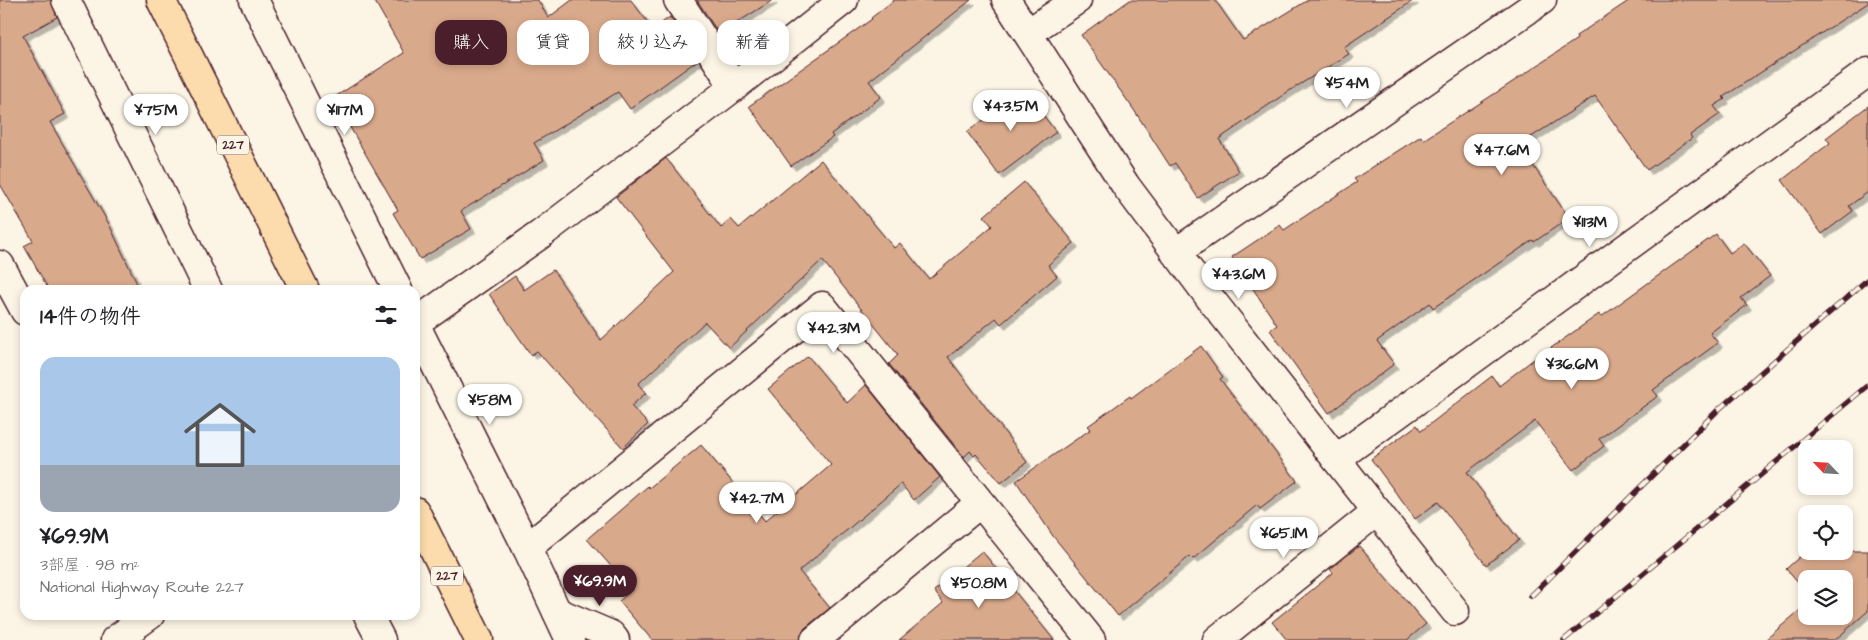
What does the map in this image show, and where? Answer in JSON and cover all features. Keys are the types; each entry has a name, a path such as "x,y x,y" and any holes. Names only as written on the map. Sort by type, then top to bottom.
{"highway":[{"name":"227","path":"161,0 303,285"},
{"name":"227","path":"420,522 479,640"}],"street":[{"path":"66,0 206,285"},
{"path":"254,0 396,285"},
{"path":"678,0 734,87"},
{"path":"420,319 541,234 734,87 844,0"},
{"path":"1006,0 1126,186 1175,253 1455,612"},
{"path":"1028,33 1077,0"},
{"path":"1175,253 1542,0"},
{"path":"1336,459 1868,72"},
{"path":"0,265 20,302"},
{"path":"527,548 822,306 1091,640"},
{"path":"420,333 527,548 570,640"},
{"path":"815,640 980,503"},
{"path":"1217,640 1377,511"},
{"path":"557,612 611,635 615,640"},
{"path":"115,640 143,620"},
{"path":"371,620 381,640"}],"building":[{"path":"0,0 51,0 57,17 23,36 65,114 50,122 109,224 138,285 46,285 24,246 33,241 0,184"},
{"path":"374,0 538,0 548,18 572,0 631,0 646,20 599,20 599,65 691,65 630,109 618,92 534,143 544,160 461,211 471,229 420,259 393,213 398,210 333,98 404,53"},
{"path":"697,0 773,0 741,20 717,20 717,31"},
{"path":"894,0 971,0 869,81 881,97 831,134 833,137 791,166 749,106 872,19"},
{"path":"1130,0 1215,0 1243,40 1308,0 1414,0 1344,47 1349,54 1286,93 1219,139 1239,171 1198,198 1175,163 1170,166 1134,110 1081,35"},
{"path":"1630,0 1868,0 1868,3 1723,97 1725,99 1714,106 1720,114 1690,135 1692,138 1647,170 1595,96 1525,141 1527,144 1521,148 1569,218 1534,242 1533,240 1433,308 1430,303 1377,341 1394,364 1329,413 1270,330 1277,325 1232,257 1280,225 1284,230 1357,182 1354,179 1421,136 1423,140 1505,87 1577,39 1576,36"},
{"path":"1024,90 1056,132 999,175 967,132"},
{"path":"1868,106 1868,192 1849,206 1853,211 1822,234 1782,180 1830,143 1826,138"},
{"path":"666,158 721,228 731,219 739,228 821,160 894,248 900,243 929,279 992,226 984,216 1024,182 1074,243 1048,265 1057,276 1001,324 996,318 948,357 1027,462 1001,483 976,454 974,456 970,451 964,457 889,364 898,355 822,260 729,348 705,322 638,384 646,393 631,406 648,424 623,448 537,351 531,355 489,294 515,276 524,290 553,270 601,340 674,272 616,197"},
{"path":"1716,234 1730,253 1744,243 1770,276 1741,298 1747,305 1710,333 1718,343 1653,390 1658,396 1599,439 1604,446 1573,470 1535,421 1467,472 1519,540 1486,565 1438,502 1415,519 1371,459 1417,425 1421,431 1492,376 1499,386 1534,359 1599,314 1601,317"},
{"path":"1201,346 1223,377 1220,379 1297,481 1260,509 1257,505 1193,559 1190,556 1118,616 1053,536 1016,481 1091,429 1088,426 1130,396 1131,398"},
{"path":"808,356 847,403 866,385 940,477 914,500 901,484 799,571 830,608 805,628 800,640 652,640 619,601 632,590 587,539 648,486 649,488 701,445 765,521 831,465 768,389"},
{"path":"1359,546 1426,624 1407,640 1287,640 1272,622 1333,573 1330,569"},
{"path":"982,551 1054,640 899,640 943,603 934,591"},
{"path":"1853,551 1868,551 1868,611 1853,624 1853,570 1798,570 1798,583 1786,569 1798,558 1798,560 1853,560"},
{"path":"1798,612 1798,625 1852,625 1835,640 1765,640"}],"railway":[{"path":"1531,596 1718,410 1868,279"},
{"path":"1564,640 1868,385"}]}
